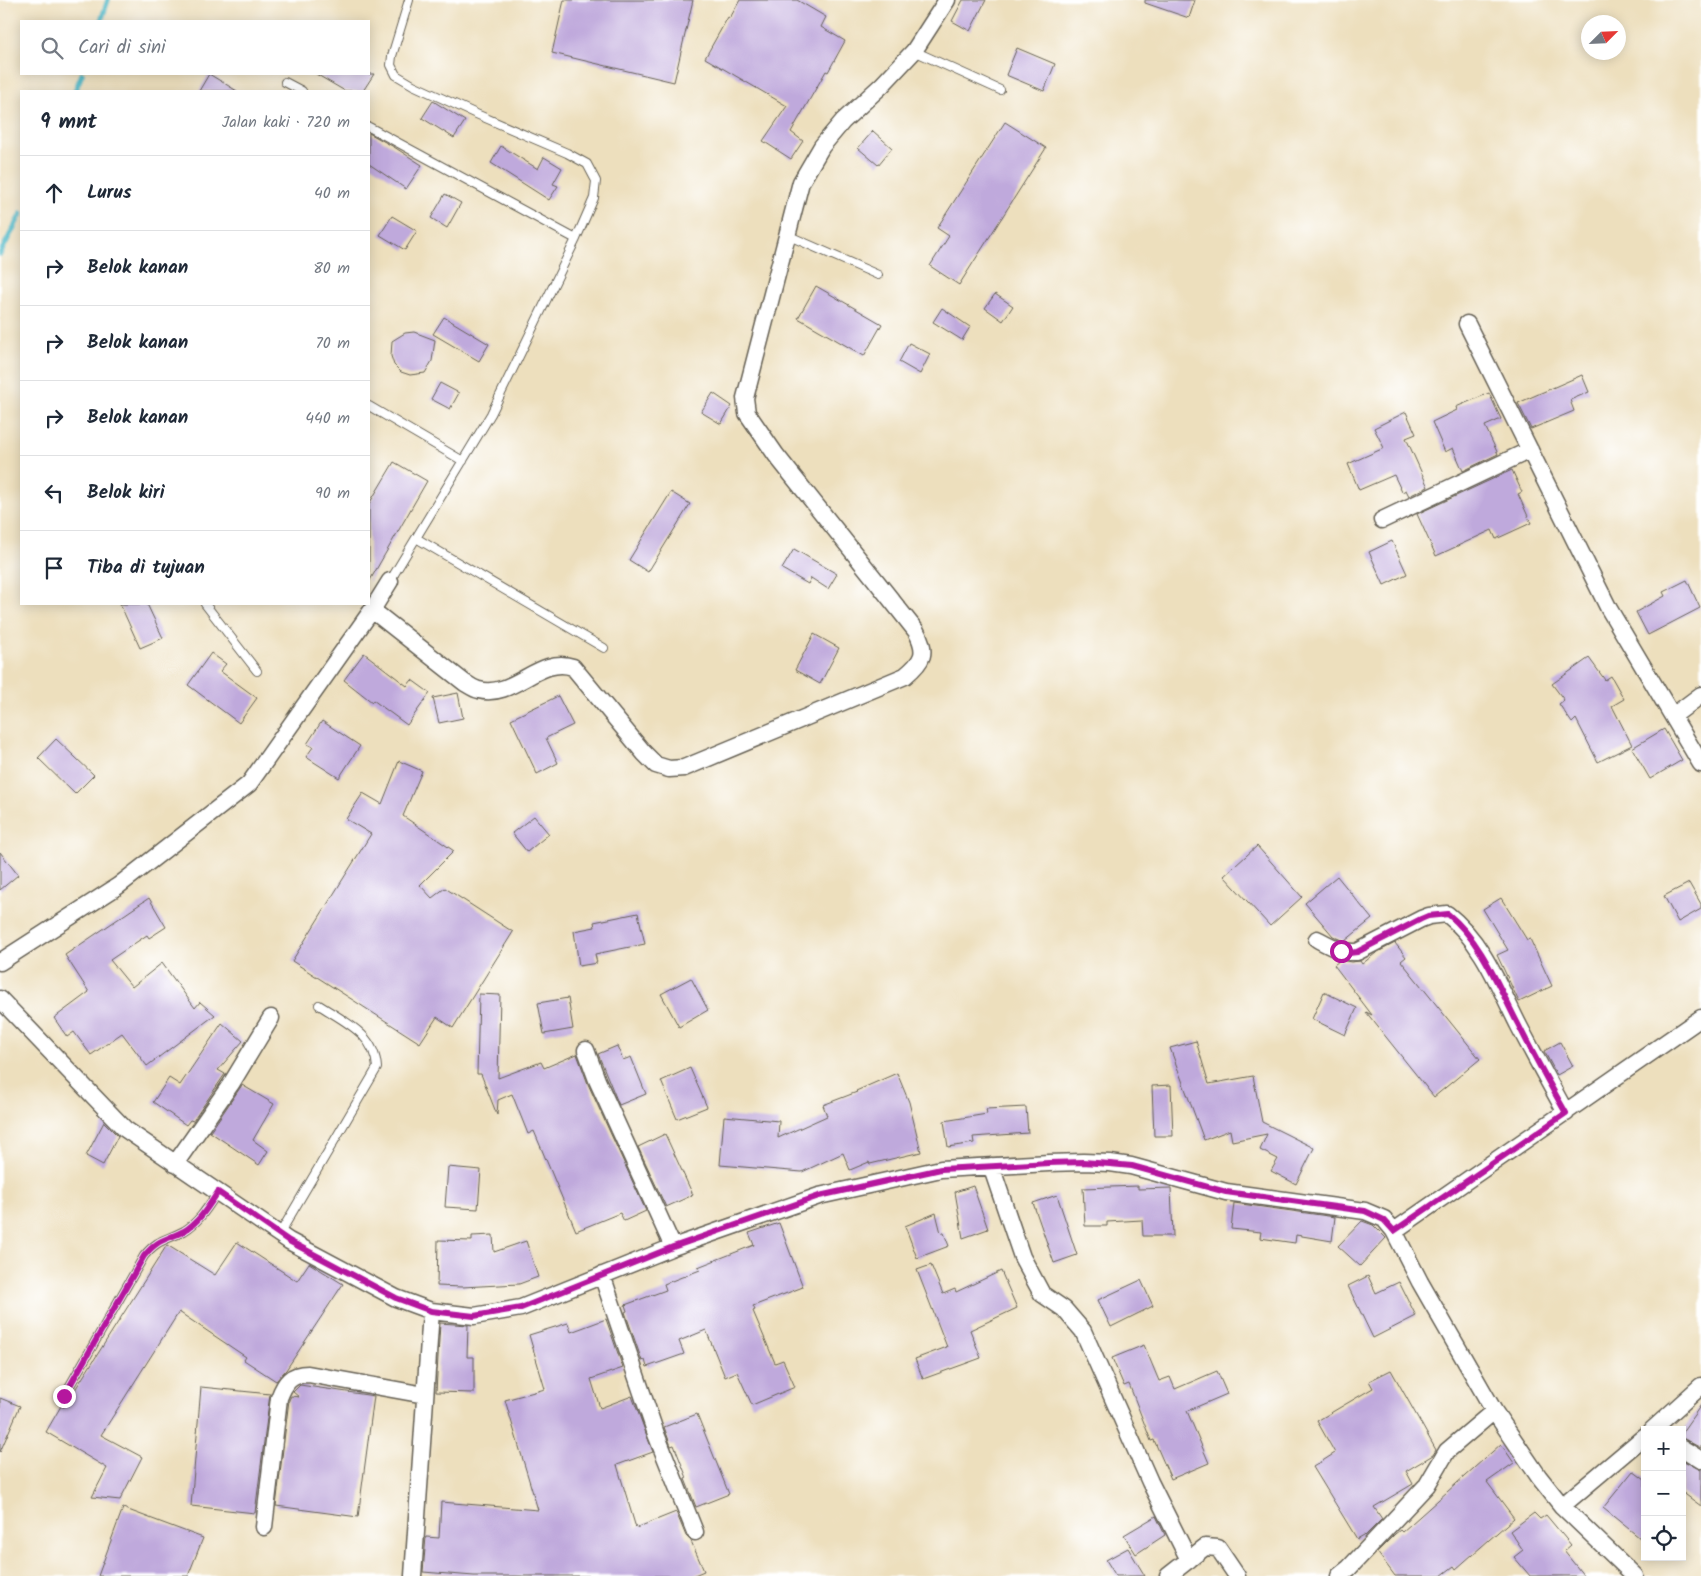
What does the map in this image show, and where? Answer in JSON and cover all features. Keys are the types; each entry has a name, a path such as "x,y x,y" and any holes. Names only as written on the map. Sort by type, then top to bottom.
{"street":[{"path":"372,610 465,683 478,690 492,691 510,686 553,666 564,664 574,667 644,753 656,765 669,769 684,768 722,754 905,676 918,665 923,654 922,642 916,631 776,455 747,413 745,398 801,182 822,146 843,121 882,85 914,51 947,0"},
{"path":"1467,324 1610,609 1701,764"},
{"path":"1382,520 1530,450"},
{"path":"0,962 118,886 249,784 372,610 390,581"},
{"path":"1673,716 1701,695"},
{"path":"1317,939 1341,951 1357,952 1428,916 1448,914 1458,922 1481,951 1528,1044 1566,1113"},
{"path":"0,998 125,1129 279,1234 396,1298 431,1311 474,1316 521,1308 673,1247 819,1196 941,1169 1083,1162 1132,1166 1226,1192 1365,1211 1384,1220 1394,1231 1420,1282 1494,1411 1539,1477 1562,1506 1635,1576"},
{"path":"175,1164 231,1084 271,1018"},
{"path":"1394,1231 1701,1018"},
{"path":"586,1050 601,1088 673,1247"},
{"path":"991,1166 1022,1257 1042,1294 1064,1309 1083,1330 1150,1482 1188,1560"},
{"path":"602,1275 656,1434 694,1532"},
{"path":"413,1576 431,1311"},
{"path":"264,1528 279,1398 283,1386 291,1378 299,1374 308,1374 425,1395"},
{"path":"1657,1426 1701,1386"},
{"path":"1339,1576 1349,1568 1427,1485 1447,1452 1494,1411"},
{"path":"1562,1506 1641,1439"},
{"path":"1686,1451 1701,1460"},
{"path":"1168,1576 1205,1547 1218,1548 1237,1576"}],"lane":[{"path":"390,581 492,414 594,198 596,181 587,164 567,153 412,85 396,75 392,65 392,56 409,0"},
{"path":"914,51 1000,90"},
{"path":"285,82 300,90"},
{"path":"370,128 576,238"},
{"path":"786,235 878,275"},
{"path":"370,407 463,461"},
{"path":"416,538 604,648"},
{"path":"207,605 258,671"},
{"path":"279,1234 377,1068 373,1046 357,1029 319,1005"},
{"path":"64,1396 144,1256 152,1246 162,1239 183,1232 197,1222 218,1192"}],"building":[{"path":"564,0 693,0 674,82 552,53"},
{"path":"740,0 797,0 826,17 821,27 845,41 791,132 803,141 791,159 763,141 787,106 705,58"},
{"path":"963,0 986,0 970,31 952,21"},
{"path":"1145,0 1195,0 1189,18 1145,3"},
{"path":"1017,48 1055,64 1044,91 1006,75"},
{"path":"374,74 364,90 343,90 318,75"},
{"path":"208,75 211,75 235,90 200,90"},
{"path":"433,101 465,121 454,138 422,118"},
{"path":"1005,122 1046,148 959,285 930,266 949,236 937,228"},
{"path":"873,131 892,148 878,165 858,148"},
{"path":"370,134 422,165 406,189 370,165"},
{"path":"501,146 538,169 544,157 562,168 553,184 558,186 549,200 491,163"},
{"path":"445,194 461,203 447,228 431,218"},
{"path":"392,216 417,231 405,250 380,235"},
{"path":"816,286 882,324 864,356 798,318"},
{"path":"995,294 1013,306 1003,321 985,308"},
{"path":"942,308 970,327 962,340 933,322"},
{"path":"444,317 489,344 479,361 433,334"},
{"path":"414,332 435,340 432,361 425,373 410,375 401,372 394,365 391,356 392,341 405,333"},
{"path":"909,343 930,354 920,374 899,362"},
{"path":"1582,375 1589,392 1570,400 1574,411 1531,429 1518,403"},
{"path":"440,383 459,393 450,409 431,399"},
{"path":"713,393 732,406 721,424 701,412"},
{"path":"1489,393 1501,419 1485,426 1498,454 1463,471 1453,448 1445,452 1432,422 1457,410 1456,407"},
{"path":"1406,412 1416,434 1406,438 1428,487 1409,496 1406,490 1402,492 1394,475 1359,490 1348,464 1384,448 1374,428"},
{"path":"394,462 427,481 370,580 370,502"},
{"path":"1512,470 1522,492 1518,494 1531,523 1496,539 1492,530 1436,556 1417,514"},
{"path":"671,492 690,504 648,572 629,560"},
{"path":"1392,541 1407,574 1384,585 1369,552"},
{"path":"794,549 837,574 828,589 811,578 808,584 782,569"},
{"path":"1687,580 1700,608 1648,635 1636,612 1665,596 1663,592"},
{"path":"120,605 147,605 163,638 140,648"},
{"path":"814,634 839,648 820,684 795,670"},
{"path":"211,653 226,664 220,671 257,698 239,723 188,685"},
{"path":"364,653 407,686 412,680 430,693 407,725 373,700 372,702 344,680"},
{"path":"1589,658 1605,680 1611,676 1624,699 1612,706 1632,745 1598,762 1576,719 1572,723 1559,704 1564,700 1552,684"},
{"path":"458,693 463,718 439,723 433,698"},
{"path":"558,696 573,725 546,738 558,763 537,774 511,719"},
{"path":"322,721 360,746 339,778 306,757 313,747 307,744"},
{"path":"1664,729 1682,760 1650,779 1632,748"},
{"path":"56,739 94,775 75,794 38,758"},
{"path":"399,761 422,771 403,816 454,851 420,885 432,898 445,888 513,932 453,1028 437,1017 420,1043 292,961 371,834 346,819 363,793 382,804"},
{"path":"534,816 549,834 527,852 512,833"},
{"path":"1257,846 1302,897 1270,926 1224,876"},
{"path":"0,852 18,875 0,890"},
{"path":"1337,876 1372,919 1345,941 1333,936 1305,903"},
{"path":"1689,883 1701,904 1701,909 1678,922 1664,896"},
{"path":"149,898 166,927 149,938 147,935 110,960 132,987 162,963 195,1008 200,1002 215,1015 147,1066 122,1033 91,1055 74,1032 67,1037 54,1018 89,992 65,955"},
{"path":"1501,898 1527,940 1530,939 1552,986 1519,1002 1497,955 1508,950 1483,909"},
{"path":"638,913 645,944 595,954 597,963 579,966 574,931 595,927 594,922"},
{"path":"1395,943 1406,957 1401,961 1480,1059 1434,1097 1366,1012 1372,1015 1334,965 1340,960 1360,961 1362,964 1376,953"},
{"path":"691,978 708,1010 679,1027 661,994"},
{"path":"1324,992 1357,1008 1345,1035 1312,1019"},
{"path":"479,994 500,995 498,1078 541,1062 544,1068 577,1054 588,1084 646,1211 624,1221 620,1213 576,1231 534,1131 528,1134 512,1094 498,1100 497,1115 481,1074 477,1074"},
{"path":"568,998 573,1029 544,1034 538,1003"},
{"path":"222,1023 243,1041 218,1070 225,1074 193,1121 190,1120 186,1125 153,1102 169,1078 180,1085"},
{"path":"1196,1041 1209,1084 1253,1076 1262,1122 1314,1148 1296,1184 1271,1171 1278,1159 1260,1150 1267,1134 1232,1141 1230,1130 1204,1140 1170,1048"},
{"path":"1560,1042 1573,1066 1557,1075 1544,1051"},
{"path":"617,1046 623,1060 631,1057 646,1094 619,1105 598,1054"},
{"path":"690,1068 707,1107 677,1119 661,1081"},
{"path":"897,1073 909,1102 921,1152 870,1164 869,1162 850,1170 843,1153 802,1172 720,1165 724,1116 779,1121 778,1138 827,1116 823,1105 857,1092"},
{"path":"242,1085 274,1104 253,1140 268,1151 259,1165 210,1132"},
{"path":"1171,1085 1173,1136 1154,1136 1152,1086"},
{"path":"1026,1107 1028,1133 973,1137 974,1143 948,1147 944,1121 987,1114 986,1109"},
{"path":"104,1122 118,1136 103,1165 86,1156"},
{"path":"665,1134 693,1195 666,1207 638,1147"},
{"path":"448,1167 481,1170 478,1209 445,1207"},
{"path":"973,1186 988,1229 963,1238 955,1192"},
{"path":"1138,1186 1138,1189 1171,1188 1173,1236 1143,1236 1142,1220 1107,1222 1107,1226 1085,1226 1083,1188"},
{"path":"1057,1195 1077,1255 1054,1263 1033,1203"},
{"path":"1234,1203 1335,1217 1332,1241 1296,1235 1295,1243 1260,1238 1261,1232 1231,1229"},
{"path":"936,1213 941,1233 944,1233 949,1246 917,1258 905,1226"},
{"path":"1362,1221 1373,1225 1386,1238 1360,1266 1338,1246"},
{"path":"779,1223 803,1287 753,1306 755,1310 753,1311 775,1363 783,1360 795,1387 752,1405 737,1372 725,1377 706,1330 679,1341 684,1354 647,1367 645,1360 642,1361 625,1312 627,1311 625,1305 666,1290 664,1284 700,1270 698,1267 754,1245 749,1233"},
{"path":"493,1235 494,1252 526,1241 538,1277 519,1284 462,1287 437,1286 438,1240 472,1241 472,1236"},
{"path":"237,1242 297,1281 309,1263 343,1284 286,1370 276,1381 244,1360 246,1357 179,1312 101,1435 142,1457 120,1500 92,1497 107,1468 46,1432 61,1406 64,1407 167,1245 215,1275"},
{"path":"931,1265 943,1294 955,1289 956,1292 1001,1271 1017,1308 970,1330 981,1358 923,1379 915,1359 947,1347 917,1270"},
{"path":"1368,1276 1376,1293 1399,1282 1416,1316 1373,1338 1348,1286"},
{"path":"1141,1280 1153,1306 1111,1327 1098,1300"},
{"path":"606,1319 623,1368 591,1379 600,1408 632,1396 653,1452 617,1465 636,1528 676,1512 704,1571 692,1576 474,1576 423,1572 426,1537 439,1538 441,1502 538,1510 505,1400 545,1389 529,1335 568,1323 571,1332"},
{"path":"440,1323 468,1325 467,1357 474,1357 474,1393 436,1392"},
{"path":"1144,1345 1159,1381 1170,1377 1175,1389 1217,1371 1227,1394 1187,1411 1209,1463 1171,1479 1154,1440 1151,1441 1129,1384 1124,1386 1112,1358"},
{"path":"1391,1370 1436,1450 1433,1455 1406,1471 1413,1484 1374,1507 1382,1519 1365,1536 1357,1539 1313,1467 1335,1453 1317,1421 1373,1388 1369,1381"},
{"path":"300,1385 374,1396 358,1517 276,1506 289,1400 291,1396 299,1397 293,1392"},
{"path":"201,1387 270,1394 255,1513 191,1506"},
{"path":"0,1398 20,1406 0,1452"},
{"path":"1701,1405 1701,1448 1686,1440 1686,1426"},
{"path":"697,1414 729,1494 696,1507 674,1445 671,1446 664,1427"},
{"path":"1501,1444 1514,1463 1487,1482 1514,1518 1456,1569 1454,1566 1441,1576 1395,1576 1377,1552 1395,1534 1400,1530 1402,1532"},
{"path":"1686,1462 1701,1470 1701,1506 1686,1495"},
{"path":"1633,1471 1641,1477 1641,1539 1603,1508"},
{"path":"123,1508 203,1538 188,1576 98,1576"},
{"path":"1534,1513 1540,1519 1546,1515 1571,1545 1564,1551 1584,1576 1530,1576 1514,1557 1523,1550 1510,1531"},
{"path":"1156,1516 1165,1535 1136,1554 1124,1535"},
{"path":"1128,1548 1145,1576 1116,1576 1106,1560"}],"waterway":[{"path":"101,20 108,0"},
{"path":"75,90 82,75"},
{"path":"0,254 20,216"}],"route":[{"path":"64,1396 144,1256 152,1246 162,1239 183,1232 197,1222 218,1192 289,1241 396,1298 431,1311 474,1316 521,1308 673,1247 819,1196 941,1169 1083,1162 1132,1166 1226,1192 1365,1211 1384,1220 1394,1231 1566,1113 1528,1044 1481,951 1458,922 1448,914 1428,916 1357,952 1341,951"}]}
